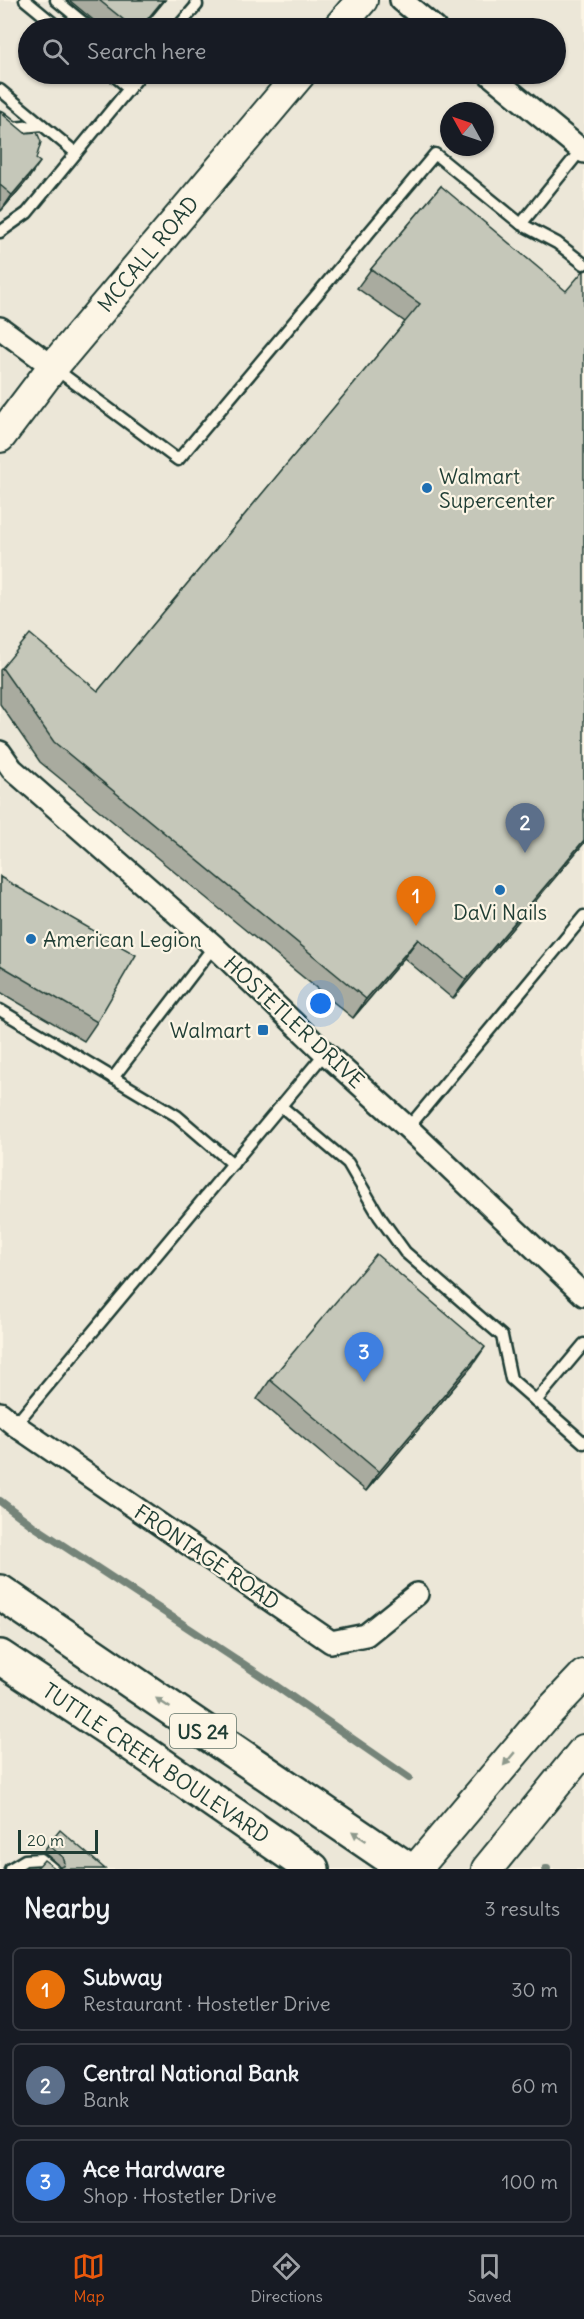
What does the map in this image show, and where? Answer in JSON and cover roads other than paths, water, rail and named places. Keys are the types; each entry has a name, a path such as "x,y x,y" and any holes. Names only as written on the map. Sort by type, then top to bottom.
{"highway":[{"name":"US 24","path":"0,1592 407,1869"},
{"name":"TUTTLE CREEK BOULEVARD","path":"0,1657 312,1869"}],"main road":[{"path":"347,18 362,0"},
{"name":"MCCALL ROAD","path":"0,437 53,367 292,84"},
{"path":"416,1869 547,1714 584,1675"},
{"path":"487,1869 584,1750"}],"street":[{"path":"401,0 423,18"},
{"path":"501,84 583,151"},
{"path":"0,328 53,367"},
{"name":"HOSTETLER DRIVE","path":"0,752 12,769 214,946 584,1295"},
{"name":"FRONTAGE ROAD","path":"8,1419 331,1642 366,1635 417,1594"}],"lane":[{"path":"25,0 47,18"},
{"path":"56,0 78,18"},
{"path":"185,18 196,5 196,0"},
{"path":"124,84 129,88"},
{"path":"0,232 27,213 132,84"},
{"path":"0,90 75,153"},
{"path":"0,117 14,128 42,125"},
{"path":"521,224 583,151"},
{"path":"53,367 178,460 435,154 521,224 557,243 584,264"},
{"path":"408,1128 584,916"},
{"path":"113,1078 214,946"},
{"path":"0,1010 177,1116 233,1164"},
{"path":"8,1419 233,1164 325,1053"},
{"path":"281,1106 348,1163 379,1216 405,1252 501,1335 511,1379 584,1443"},
{"path":"536,1401 584,1344"},
{"path":"10,1869 25,1860 41,1859 53,1869"}],"waterway":[{"path":"0,1501 32,1525 263,1677 409,1778"}],"place":[{"name":"Walmart Supercenter","path":"427,488"},
{"name":"Central National Bank","path":"525,853"},
{"name":"DaVi Nails","path":"500,890"},
{"name":"Subway","path":"416,926"},
{"name":"American Legion","path":"31,939"},
{"name":"Walmart","path":"263,1030"},
{"name":"Ace Hardware","path":"364,1382"}]}
